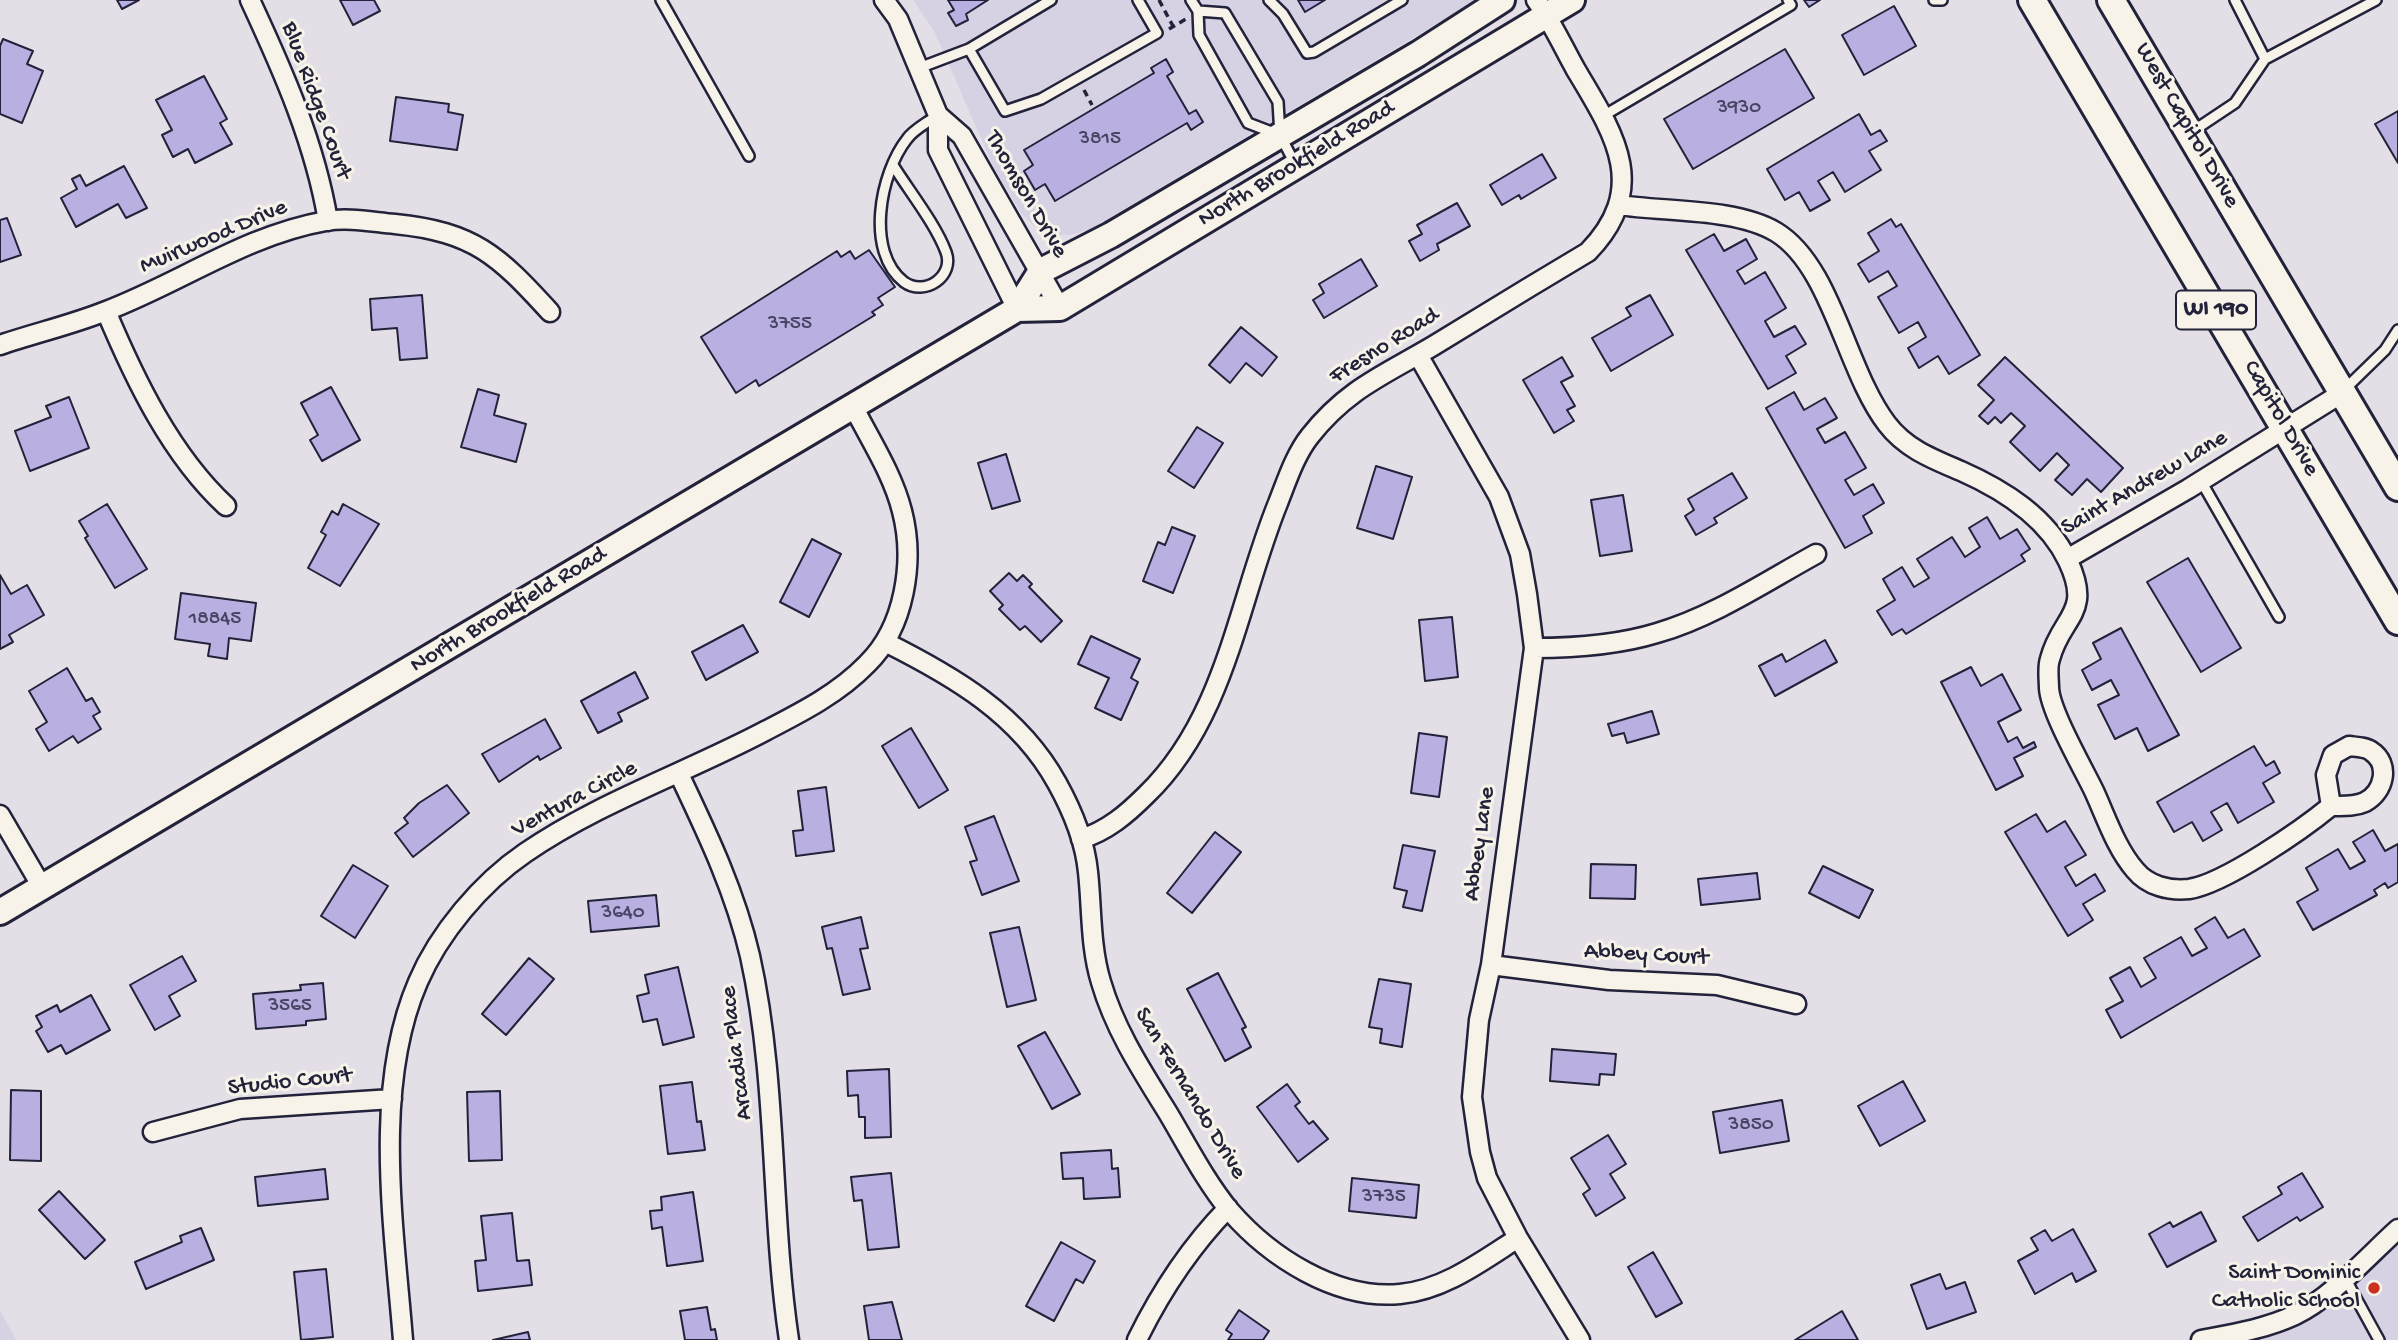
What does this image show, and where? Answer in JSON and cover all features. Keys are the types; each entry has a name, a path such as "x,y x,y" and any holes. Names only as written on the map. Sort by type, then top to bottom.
{"main road":[{"name":"Capitol Drive","path":"2032,0 2398,621"},
{"name":"West Capitol Drive","path":"2115,7 2342,393"},
{"name":"WI 190","path":"2342,393 2398,487"}],"street":[{"name":"Blue Ridge Court","path":"250,0 298,113 321,180 328,221"},
{"name":"Thomson Drive","path":"884,0 898,19 938,115 938,150 1017,309"},
{"name":"North Brookfield Road","path":"0,912 854,408 1017,309 1041,271 1111,235 1502,0"},
{"name":"North Brookfield Road","path":"1017,309 1060,308 1295,166 1541,7 1572,0"},
{"name":"Fresno Road","path":"1082,839 1099,834 1130,810 1166,775 1189,742 1206,711 1271,520 1308,438 1337,405 1364,384 1418,355 1588,252 1607,232 1619,205 1623,168 1616,139 1541,7"},
{"name":"Thomson Drive","path":"938,115 962,136 1060,308"},
{"name":"Saint Andrew Lane","path":"1619,205 1734,217 1774,230 1791,243 1821,284 1858,373 1888,426 1908,446 2004,493 2036,516 2067,559 2201,481 2342,393"},
{"name":"Muirwood Drive","path":"0,345 106,311 277,233 328,221 359,220 432,228 458,237 487,250 507,266 550,312"},
{"path":"106,311 172,441 206,488 226,506"},
{"name":"Abbey Lane","path":"1418,355 1486,470 1511,523 1520,554 1534,648 1491,965 1472,1070 1473,1107 1488,1178 1518,1238 1580,1340"},
{"name":"Ventura Circle","path":"403,1340 396,1247 392,1099 395,1066 408,1010 419,981 452,928 485,888 523,854 546,839 742,743 830,695 868,663 885,642 903,596 907,562 903,514 894,485 854,408"},
{"path":"1534,648 1625,641 1658,633 1699,617 1816,554"},
{"path":"2067,559 2079,593 2072,619 2049,659 2049,694 2120,847 2136,871 2150,882 2170,890 2192,889 2252,859 2331,806"},
{"name":"San Fernando Drive","path":"885,642 976,693 1020,730 1056,782 1082,839 1088,869 1095,955 1107,1001 1130,1052 1228,1208 1264,1243 1314,1277 1341,1287 1398,1294 1453,1278 1518,1238"},
{"name":"Arcadia Place","path":"678,774 719,857 740,917 757,989 767,1064 775,1208 789,1340"},
{"path":"0,815 42,887"},
{"name":"Abbey Court","path":"1491,965 1609,980 1717,985 1796,1004"},
{"name":"Studio Court","path":"153,1132 240,1109 392,1099"},
{"path":"1137,1340 1163,1290 1191,1249 1228,1208"},
{"path":"2201,1340 2251,1330 2298,1314 2345,1278 2398,1229"}],"lane":[{"path":"661,0 749,156"},
{"path":"919,68 969,49 1051,0"},
{"path":"969,49 1006,111 1041,99 1157,33 1138,0"},
{"path":"1191,0 1198,11 1199,36 1248,123 1280,135"},
{"path":"1269,0 1283,14 1307,53 1314,52 1402,0"},
{"path":"1603,116 1791,5 1788,0"},
{"path":"1934,0 1942,0"},
{"path":"2235,0 2265,59"},
{"path":"2190,132 2235,103 2265,59 2376,0"},
{"path":"1198,11 1225,13 1278,102 1280,135 1295,166"},
{"path":"893,165 947,253 944,274 936,283 924,288 913,287 902,281 881,245 880,212 893,165 907,138 938,115"},
{"path":"2342,393 2385,350 2398,330"},
{"path":"2201,481 2279,617"},
{"path":"2345,1278 2379,1340"}],"path":[{"path":"1158,0 1174,27"}],"shaded area":[{"path":"913,0 1477,0 1089,230 1070,235 1051,235 1034,226 1021,213 994,168 935,33"},
{"name":"Saint Dominic Catholic School","path":"2398,1242 2398,1340 2262,1340 2312,1317 2365,1275"},
{"path":"0,1310 16,1340 0,1340"}],"building":[{"path":"117,0 139,0 122,9"},
{"path":"340,0 374,0 380,11 353,25"},
{"path":"948,0 988,0 966,14 968,20 956,26 948,13 954,10"},
{"path":"1298,0 1325,0 1305,12"},
{"path":"1804,0 1820,0 1809,7"},
{"path":"1894,6 1916,46 1864,75 1842,35"},
{"path":"3,39 33,51 27,64 43,71 22,123 0,114 0,46"},
{"path":"1785,49 1814,98 1693,169 1664,119"},
{"path":"1166,59 1173,72 1167,76 1189,114 1196,110 1203,122 1191,130 1187,123 1055,201 1045,184 1035,190 1024,171 1033,165 1024,150 1154,73 1151,68"},
{"path":"204,76 227,119 220,123 232,144 195,163 188,149 173,157 162,135 172,130 156,100"},
{"path":"396,97 449,104 448,112 463,115 457,150 390,141"},
{"path":"2398,111 2398,163 2375,124"},
{"path":"1859,114 1871,135 1880,130 1887,141 1869,151 1881,170 1845,192 1833,172 1818,181 1830,200 1810,211 1799,192 1785,200 1767,169"},
{"path":"1542,154 1556,178 1521,199 1519,195 1502,205 1490,185"},
{"path":"124,166 147,208 126,218 118,204 76,227 61,198 77,189 72,179 80,175 86,186"},
{"path":"1457,203 1470,226 1437,244 1439,250 1420,261 1409,241 1422,234 1417,225"},
{"path":"7,218 21,255 0,262 0,220"},
{"path":"1891,219 1896,227 1901,224 1980,355 1949,374 1938,356 1919,368 1908,348 1926,337 1918,322 1899,333 1878,297 1897,286 1888,271 1869,282 1858,264 1879,251 1868,233"},
{"path":"1714,234 1724,251 1746,239 1757,259 1737,271 1745,284 1765,272 1786,308 1765,321 1774,337 1795,326 1806,344 1786,356 1796,373 1768,389 1686,250"},
{"path":"869,250 895,287 878,298 883,305 872,312 875,315 759,386 756,380 736,393 701,337 837,251 841,257 850,251 855,259"},
{"path":"1361,259 1377,286 1324,318 1313,300 1324,293 1319,284"},
{"path":"422,295 427,358 400,360 397,328 372,330 370,299"},
{"path":"1650,295 1673,335 1611,371 1592,338 1631,316 1626,308"},
{"path":"1241,327 1277,357 1262,376 1246,363 1230,383 1209,365"},
{"path":"1562,357 1573,376 1561,382 1575,406 1567,410 1574,421 1554,433 1523,380"},
{"path":"2005,357 2123,468 2101,492 2087,479 2072,495 2055,480 2069,465 2057,453 2040,471 2010,442 2025,426 2011,413 2001,423 1995,417 1988,424 1979,416 1994,400 1978,385"},
{"path":"331,387 360,440 322,461 310,440 318,435 301,403"},
{"path":"478,389 499,395 494,415 526,424 516,462 461,447"},
{"path":"1794,392 1804,410 1825,398 1837,418 1817,429 1825,443 1845,432 1866,468 1845,480 1854,495 1873,484 1884,503 1863,516 1872,533 1845,548 1766,408"},
{"path":"69,397 89,448 30,471 15,431 51,417 46,406"},
{"path":"1197,427 1223,443 1194,488 1168,471"},
{"path":"1006,454 1020,501 992,509 978,463"},
{"path":"1376,466 1412,477 1393,539 1357,528"},
{"path":"1732,473 1747,498 1714,518 1717,523 1696,535 1685,516 1694,510 1688,499"},
{"path":"1623,495 1632,551 1600,556 1591,500"},
{"path":"107,504 147,569 115,588 85,538 88,536 79,521"},
{"path":"343,504 379,524 340,586 308,568 326,535 321,532 332,511 338,515"},
{"path":"1987,517 2000,539 2017,529 2030,549 2021,555 2025,561 1906,634 1902,629 1892,635 1877,611 1895,600 1883,579 1902,567 1914,587 1929,578 1917,559 1952,537 1965,557 1980,547 1969,528"},
{"path":"1172,527 1195,536 1173,593 1143,581 1158,542 1165,545"},
{"path":"812,539 841,554 809,617 780,602"},
{"path":"2188,558 2241,648 2201,672 2147,582"},
{"path":"1009,573 1017,581 1023,575 1032,584 1029,587 1062,621 1041,642 1025,626 1020,630 999,609 1003,605 990,591"},
{"path":"0,575 11,594 27,585 44,615 9,635 13,642 0,649"},
{"path":"181,593 256,603 251,641 229,638 227,659 208,656 210,644 175,639"},
{"path":"1452,617 1458,677 1425,681 1419,620"},
{"path":"743,625 758,652 706,680 692,652"},
{"path":"2121,628 2179,735 2148,751 2137,728 2115,739 2098,705 2119,695 2111,680 2092,690 2082,670 2101,659 2093,643"},
{"path":"1091,636 1140,659 1131,678 1138,682 1121,720 1095,708 1109,678 1078,664"},
{"path":"1825,640 1837,662 1775,696 1759,666 1782,654 1786,662"},
{"path":"1971,667 1981,686 2002,674 2021,710 1998,722 2008,742 2017,737 2023,748 2034,742 2036,747 2014,758 2023,776 1996,790 1941,682"},
{"path":"67,668 86,701 92,698 100,712 93,716 101,729 78,743 73,736 49,751 36,729 47,722 29,691"},
{"path":"635,672 648,698 618,713 622,721 598,733 581,701"},
{"path":"1652,711 1659,734 1627,743 1624,733 1612,736 1608,724"},
{"path":"545,719 561,748 540,760 538,756 499,782 482,754"},
{"path":"911,728 948,790 919,808 882,746"},
{"path":"1419,733 1447,737 1439,797 1411,793"},
{"path":"2254,746 2266,766 2274,761 2280,773 2263,783 2274,802 2238,823 2227,803 2211,812 2222,830 2203,841 2192,822 2174,832 2157,802"},
{"path":"447,785 469,813 413,857 395,833 408,823 404,818 419,803"},
{"path":"826,787 834,851 796,856 793,831 803,830 798,791"},
{"path":"2036,814 2047,832 2065,821 2086,855 2065,867 2076,886 2095,874 2105,891 2083,904 2093,920 2068,936 2005,832"},
{"path":"994,816 1019,881 982,895 970,862 977,860 965,827"},
{"path":"2373,830 2385,851 2398,844 2398,882 2388,888 2385,883 2374,890 2377,895 2313,930 2297,902 2318,890 2306,868 2338,849 2350,869 2365,861 2353,842"},
{"path":"1215,832 1241,852 1192,913 1167,893"},
{"path":"1403,845 1435,851 1422,911 1403,907 1407,891 1394,888"},
{"path":"1591,864 1636,865 1635,899 1590,898"},
{"path":"353,865 388,886 355,938 321,916"},
{"path":"1823,866 1873,890 1859,918 1809,893"},
{"path":"1757,873 1760,899 1701,905 1698,879"},
{"path":"656,895 659,926 591,932 588,901"},
{"path":"861,917 868,948 860,949 870,989 843,995 832,948 827,949 822,927"},
{"path":"2215,917 2228,938 2244,929 2260,956 2121,1038 2106,1010 2123,1001 2110,978 2130,967 2141,987 2156,978 2144,958 2181,937 2192,956 2207,948 2195,929"},
{"path":"1019,927 1036,1000 1007,1007 990,933"},
{"path":"182,956 196,981 169,996 180,1016 155,1030 130,985"},
{"path":"529,958 554,979 506,1035 482,1014"},
{"path":"678,967 694,1037 663,1045 657,1019 643,1022 637,996 649,993 645,975"},
{"path":"1218,973 1246,1027 1242,1029 1251,1047 1225,1061 1187,989"},
{"path":"1379,979 1411,984 1402,1047 1380,1043 1382,1029 1369,1027"},
{"path":"323,983 326,1019 306,1021 306,1025 256,1029 253,994 301,990 300,985"},
{"path":"91,995 110,1030 66,1054 61,1045 48,1052 36,1031 42,1027 36,1016 57,1005 60,1012"},
{"path":"1045,1032 1080,1094 1052,1109 1018,1046"},
{"path":"1552,1049 1616,1054 1614,1075 1600,1074 1599,1085 1550,1081"},
{"path":"889,1069 891,1137 865,1138 865,1117 859,1117 858,1095 848,1096 847,1071"},
{"path":"1903,1081 1925,1121 1880,1146 1858,1106"},
{"path":"692,1082 697,1122 701,1121 705,1150 668,1154 660,1086"},
{"path":"1287,1084 1300,1102 1295,1106 1309,1124 1313,1121 1328,1139 1298,1162 1257,1107"},
{"path":"11,1090 41,1091 41,1161 10,1160"},
{"path":"500,1091 502,1160 469,1161 467,1092"},
{"path":"1782,1100 1789,1141 1720,1153 1713,1112"},
{"path":"1608,1135 1626,1164 1610,1174 1625,1198 1596,1216 1583,1194 1590,1189 1571,1158"},
{"path":"1111,1150 1112,1169 1118,1168 1120,1197 1084,1199 1083,1178 1063,1179 1061,1153"},
{"path":"325,1169 328,1199 258,1206 255,1177"},
{"path":"891,1173 899,1247 868,1250 862,1200 854,1201 851,1177"},
{"path":"2302,1173 2323,1207 2300,1221 2297,1217 2258,1241 2243,1217 2282,1194 2278,1187"},
{"path":"1352,1178 1419,1185 1416,1218 1349,1211"},
{"path":"59,1191 105,1240 85,1259 39,1210"},
{"path":"693,1192 703,1261 667,1266 662,1227 652,1229 650,1211 662,1210 661,1197"},
{"path":"2201,1212 2216,1241 2167,1267 2149,1234 2170,1222 2173,1227"},
{"path":"512,1213 517,1261 529,1260 532,1285 478,1291 475,1261 486,1260 481,1216"},
{"path":"201,1228 214,1260 146,1289 135,1262 182,1242 180,1236"},
{"path":"2073,1229 2096,1271 2076,1282 2072,1273 2035,1294 2018,1261 2038,1250 2031,1238 2045,1230 2052,1241"},
{"path":"1061,1242 1095,1261 1083,1283 1076,1279 1054,1321 1026,1306"},
{"path":"1653,1252 1682,1303 1656,1317 1628,1267"},
{"path":"326,1269 333,1337 301,1340 294,1272"},
{"path":"1940,1274 1946,1289 1965,1282 1976,1312 1927,1329 1911,1285"},
{"path":"892,1302 902,1340 869,1340 864,1306"},
{"path":"707,1307 711,1330 715,1329 717,1340 685,1340 680,1311"},
{"path":"1239,1310 1269,1331 1263,1340 1228,1340 1232,1334 1226,1330"},
{"path":"1842,1311 1858,1340 1795,1340"},
{"path":"528,1332 530,1340 493,1340"}],"place":[{"name":"Saint Dominic Catholic School","path":"2374,1288"}]}
